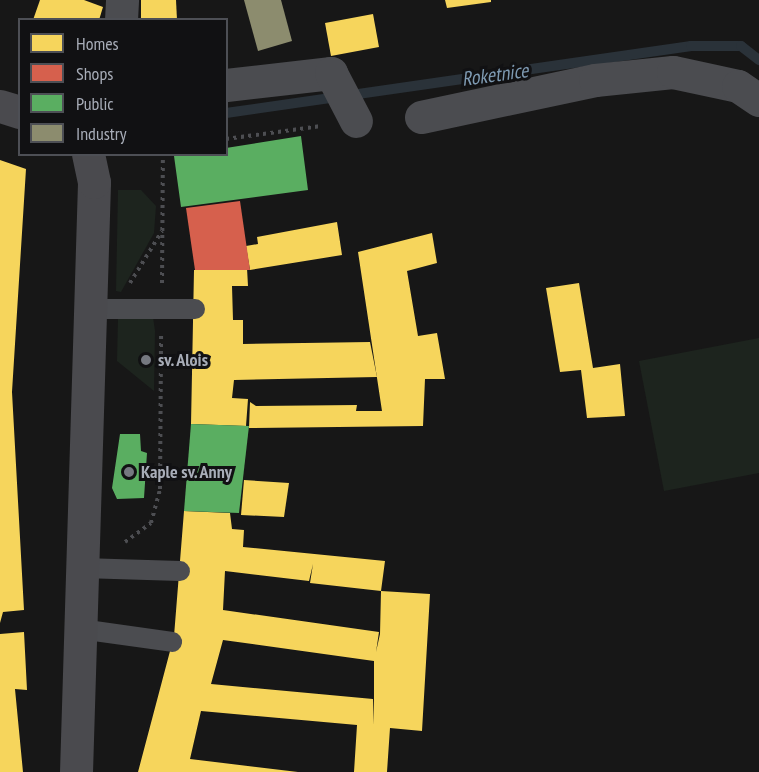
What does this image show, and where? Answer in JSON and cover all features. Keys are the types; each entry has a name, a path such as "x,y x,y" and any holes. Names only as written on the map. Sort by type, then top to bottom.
{"street":[{"path":"121,18 122,0"},
{"path":"421,117 595,80 674,72 738,86 759,100"},
{"path":"228,85 331,74 348,109"},
{"path":"0,106 18,111"},
{"path":"76,772 82,559 101,309 94,182 88,156"}],"lane":[{"path":"101,309 195,309"},
{"path":"82,559 180,571"},
{"path":"80,629 172,642"}],"path":[{"path":"82,559 116,548 151,523 160,489 163,156"},
{"path":"101,309 163,231"}],"shaded area":[{"path":"118,190 141,190 156,206 154,233 121,292 116,291"},
{"path":"153,317 155,331 154,391 117,361 118,318"},
{"path":"759,338 759,473 664,491 639,361"}],"building: Homes":[{"path":"40,0 84,0 103,7 100,18 34,18"},
{"path":"141,0 176,0 177,18 141,18"},
{"path":"445,0 491,0 491,2 447,8"},
{"path":"373,14 379,47 331,56 325,23"},
{"path":"0,160 26,169 12,392 24,610 3,612 0,623"},
{"path":"337,222 342,255 250,270 246,246 258,244 257,237"},
{"path":"432,233 437,263 407,271 418,336 437,333 445,379 425,379 423,426 249,428 250,402 256,406 357,405 356,411 382,411 358,252"},
{"path":"247,268 248,286 232,286 233,320 243,320 243,344 370,342 377,377 234,380 232,398 248,399 246,426 191,424 194,270"},
{"path":"579,283 593,368 620,364 625,416 587,418 581,370 560,372 546,288"},
{"path":"244,480 289,483 284,517 241,515"},
{"path":"184,511 230,513 232,529 244,530 243,547 385,561 381,591 430,594 422,731 390,728 387,772 354,772 357,725 201,711 190,759 298,772 138,772 174,636","holes":["313,564 310,583 381,591 380,634 376,652 379,632 223,610 225,571 309,581","223,640 374,661 374,725 373,699 211,684"]},
{"path":"24,632 27,690 15,689 23,772 0,772 0,634"}],"building: Shops":[{"path":"240,201 250,270 195,270 186,208"}],"building: Public":[{"path":"301,136 308,190 181,207 174,156 228,156 228,148"},
{"path":"191,424 249,426 239,513 184,511"},
{"name":"Kaple sv. Anny","path":"120,434 140,434 141,451 147,453 144,498 117,499 112,488"}],"building: Industry":[{"path":"244,0 281,0 292,41 258,51"}],"waterway":[{"name":"Roketnice","path":"228,113 691,46 741,46 759,60"}],"place":[{"name":"sv. Alois","path":"146,360"},
{"name":"Kaple sv. Anny","path":"129,472"}]}
